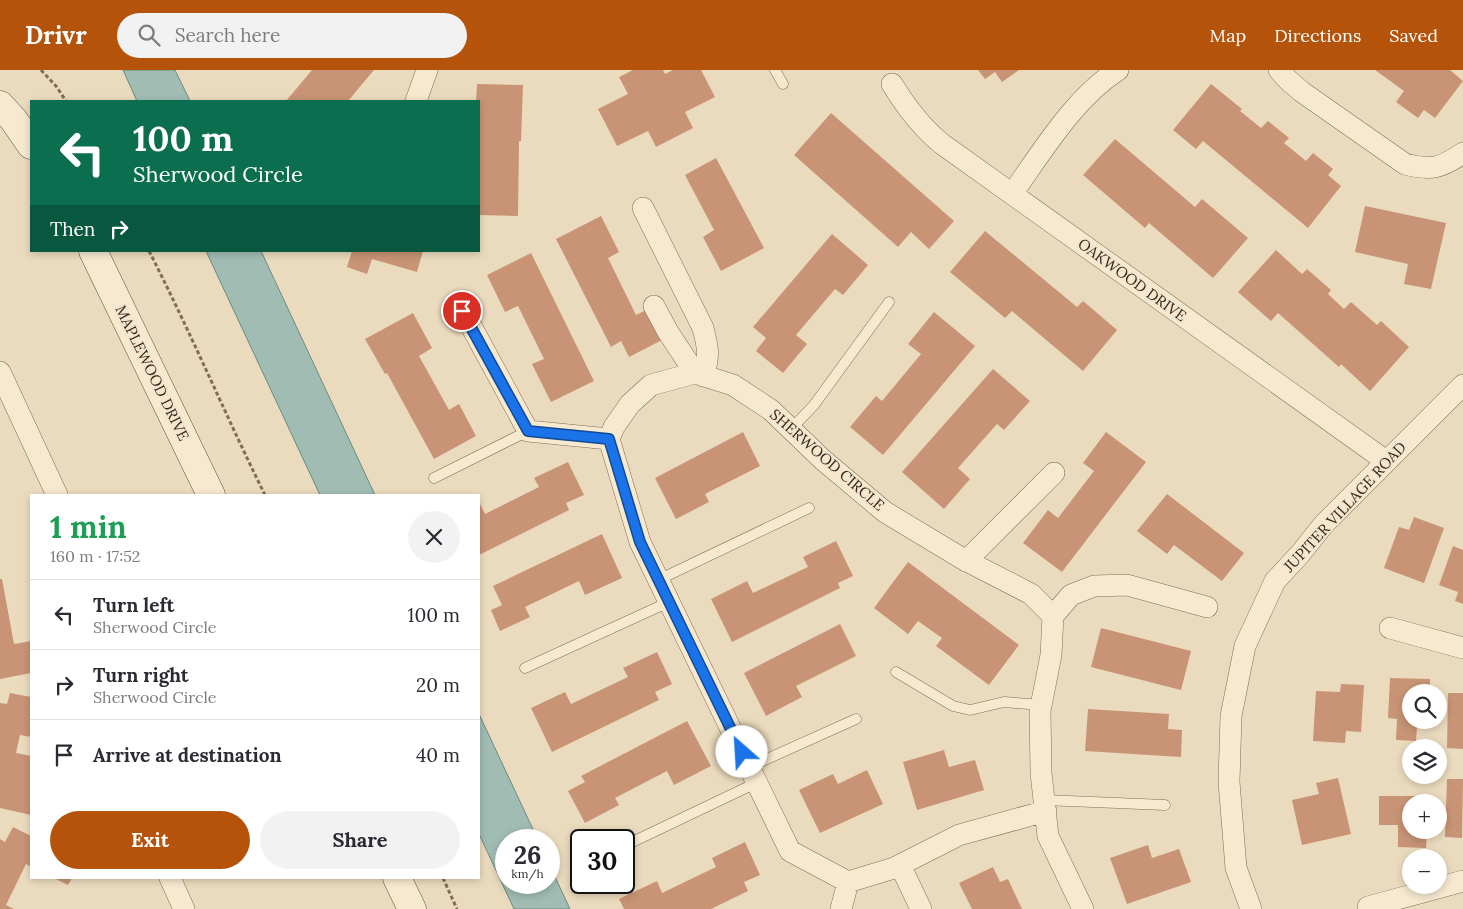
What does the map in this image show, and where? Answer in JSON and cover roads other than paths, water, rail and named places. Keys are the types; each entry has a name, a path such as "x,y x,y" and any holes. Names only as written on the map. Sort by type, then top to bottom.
{"street":[{"path":"416,100 427,70"},
{"path":"1012,194 1074,109 1118,70"},
{"path":"1279,70 1302,92 1405,164 1420,168 1436,168 1463,153"},
{"name":"OAKWOOD DRIVE","path":"892,84 904,105 928,132 1386,461"},
{"path":"0,105 13,119 30,144"},
{"path":"643,208 703,328 708,348 708,363 699,374 651,385 630,404 614,427 609,439 640,542 790,852 848,882 894,868 959,835 1045,806"},
{"name":"MAPLEWOOD DRIVE","path":"93,252 211,494"},
{"path":"654,306 668,332 699,374"},
{"path":"462,311 528,431 609,439"},
{"path":"0,372 57,494"},
{"name":"SHERWOOD CIRCLE","path":"699,374 734,385 771,410 823,460 884,512 966,561 1031,594 1053,616"},
{"name":"JUPITER VILLAGE ROAD","path":"1251,909 1236,868 1229,782 1231,716 1246,646 1275,581 1324,524 1463,385"},
{"path":"966,561 1054,473"},
{"path":"1083,909 1048,836 1041,773 1041,705 1050,655 1053,616 1070,595 1094,586 1127,585 1207,607"},
{"path":"1390,628 1463,648"},
{"path":"900,865 921,909"},
{"path":"170,879 184,909"},
{"path":"397,879 412,909"},
{"path":"1368,907 1463,880"},
{"path":"841,909 848,882"}],"lane":[{"path":"775,70 783,84"},
{"path":"791,429 814,405 889,302"},
{"path":"434,478 528,431"},
{"path":"658,580 809,508"},
{"path":"525,668 669,602"},
{"path":"896,672 953,706 970,710 1004,702 1041,705"},
{"path":"635,840 856,719"},
{"path":"1045,806 1165,805"}],"water":[{"path":"123,70 175,70 190,100 137,100"},
{"path":"206,252 261,252 375,494 320,494"},
{"path":"480,716 533,829 495,829 495,868 480,836"},
{"path":"560,888 570,909 514,909 507,894 560,894"}]}
